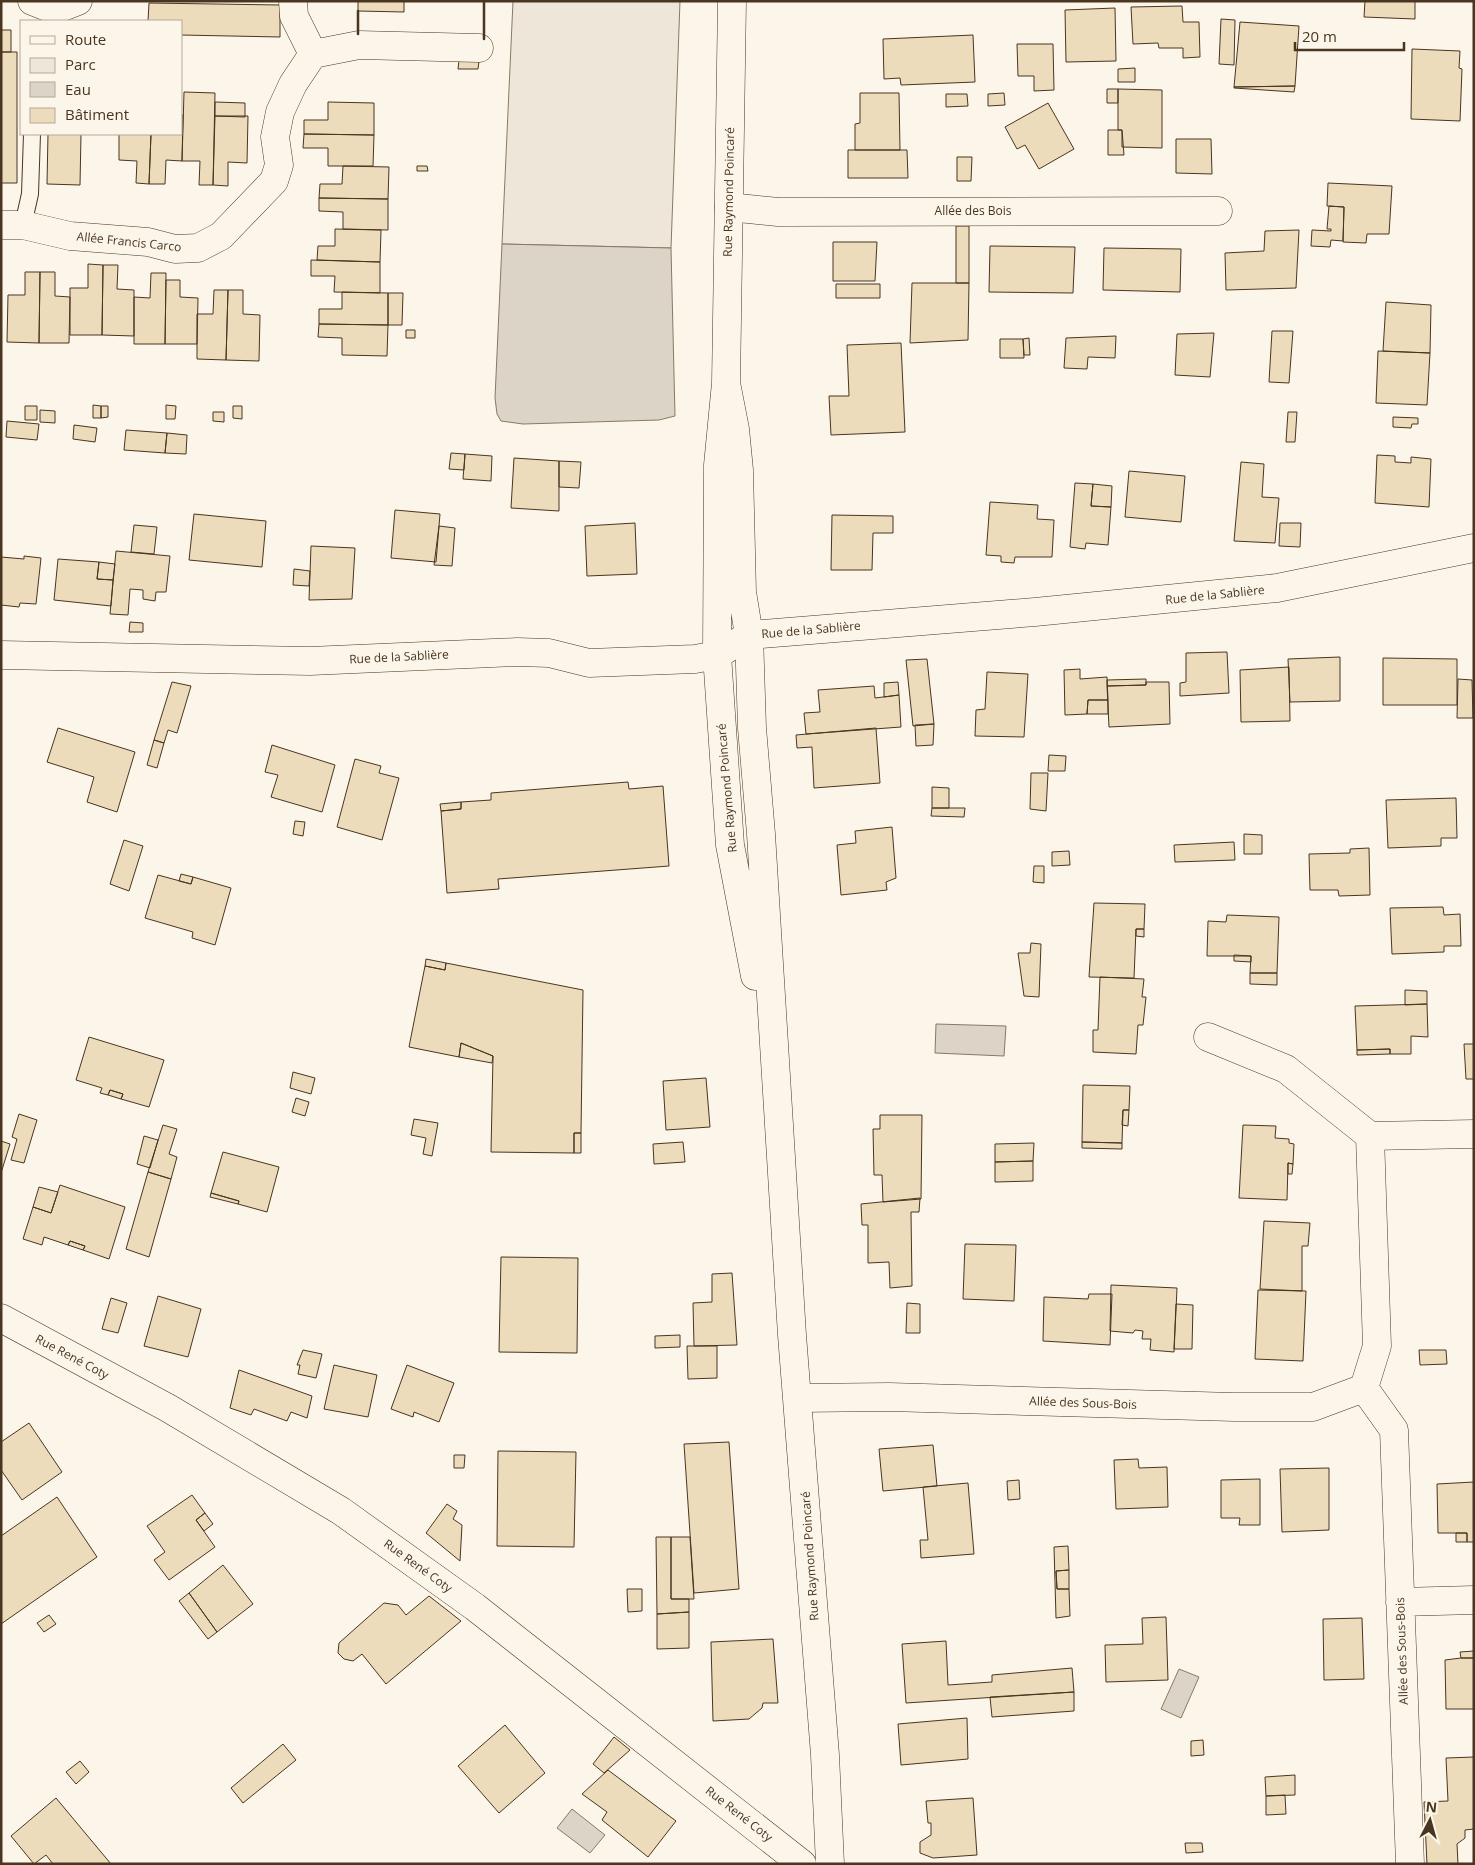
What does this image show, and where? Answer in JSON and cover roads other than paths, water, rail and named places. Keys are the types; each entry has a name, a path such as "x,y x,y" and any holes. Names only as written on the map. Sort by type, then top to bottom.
{"street":[{"path":"38,10 54,10 78,1"},
{"path":"294,1 294,16 313,54 358,45 479,48"},
{"name":"Rue Raymond Poincaré","path":"732,1 726,383 718,465 717,656 730,845 753,962 787,1249"},
{"name":"Allée Francis Carco","path":"12,225 70,236 130,240 176,248 198,248 221,236 274,181 279,165 275,138 280,112 293,84 313,54"},
{"name":"Allée des Bois","path":"729,206 778,212 1218,211"},
{"name":"Rue Raymond Poincaré","path":"726,383 735,429 742,592 749,635 751,694 787,1249 824,1746 830,1864"},
{"name":"Rue de la Sablière","path":"1,655 310,661 517,652 549,653 589,663 695,659 717,656 749,635 1035,612 1277,588 1474,548"},
{"path":"717,656 751,694"},
{"path":"1208,1037 1286,1069 1370,1136 1474,1134"},
{"path":"1364,1388 1377,1346 1370,1136"},
{"name":"Rue René Coty","path":"1,1318 168,1408 342,1511 475,1607 802,1864"},
{"name":"Allée des Sous-Bois","path":"798,1398 889,1397 1234,1407 1313,1407 1364,1388 1394,1430 1410,1864"},
{"path":"1400,1602 1474,1600"}],"lane":[{"path":"12,225 30,194 32,135"}],"water":[{"path":"502,244 671,248 675,416 659,420 523,424 501,421 497,414 495,398"},
{"path":"936,1024 1006,1026 1004,1056 935,1053"},
{"path":"1179,1669 1199,1677 1181,1718 1161,1709"},
{"path":"572,1809 605,1835 590,1853 557,1828"}]}
